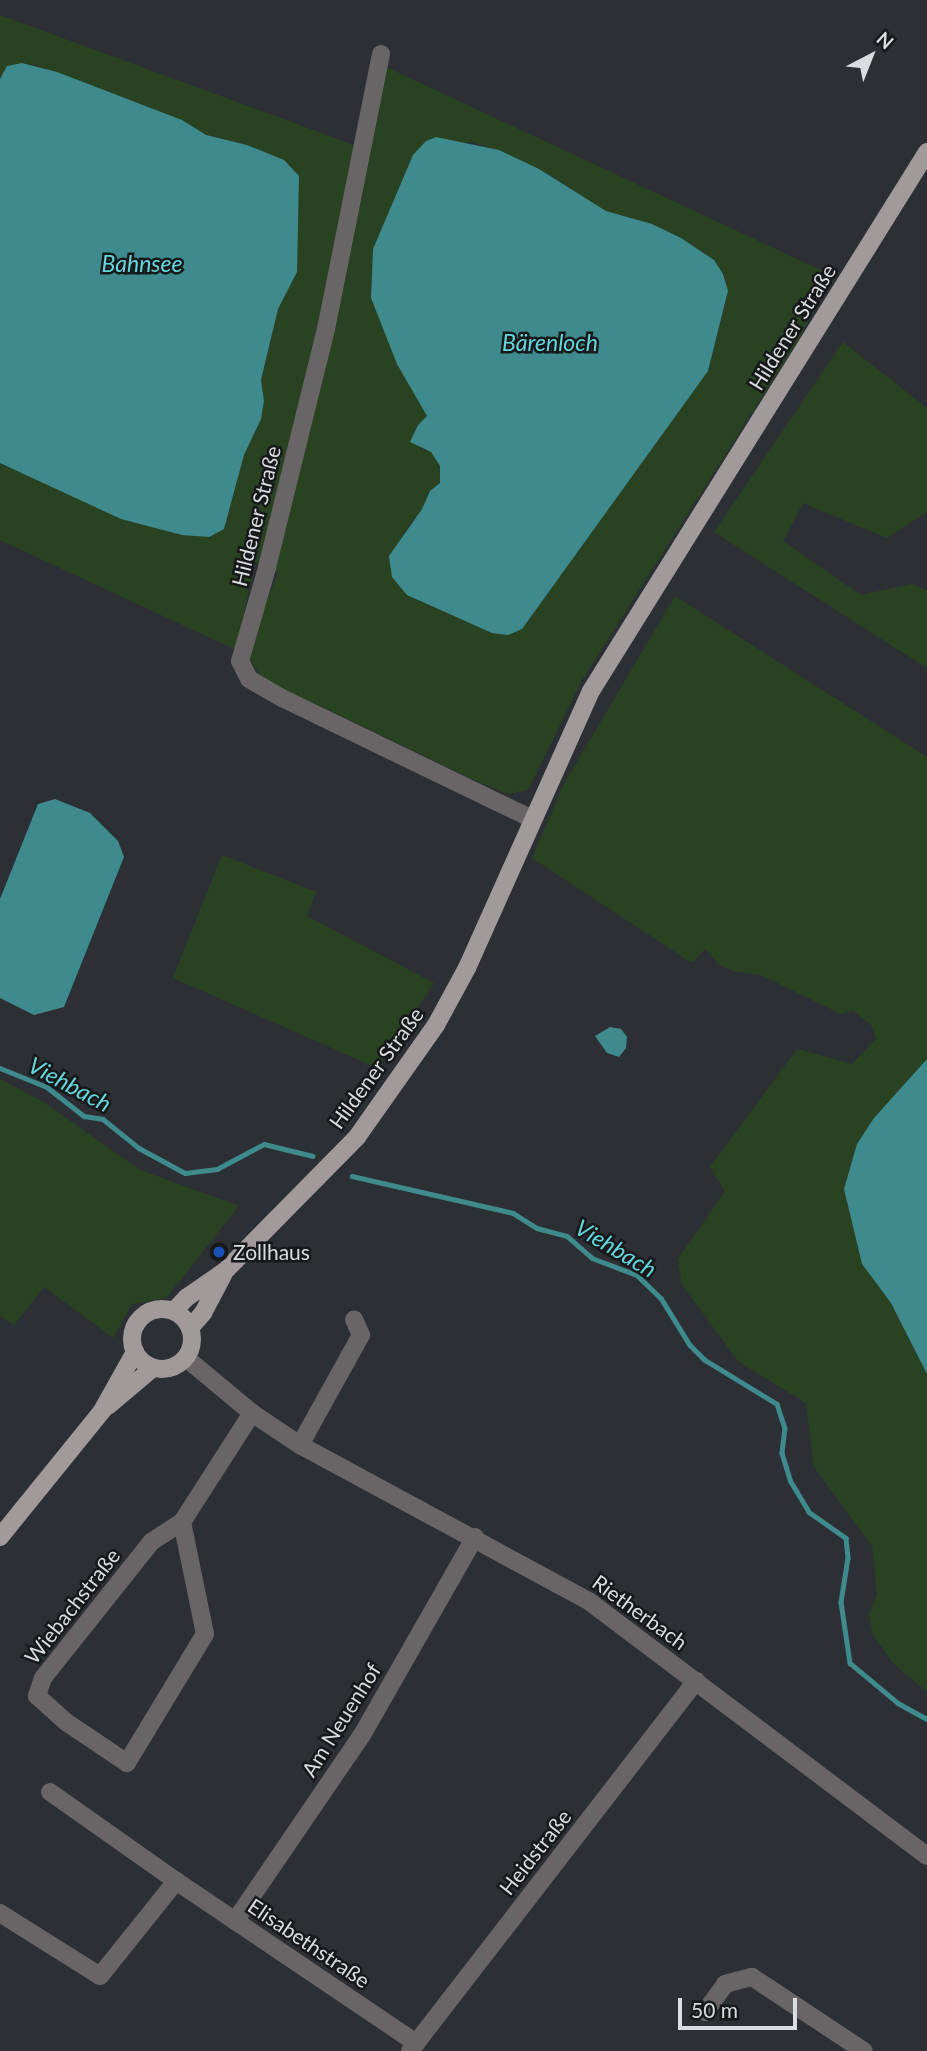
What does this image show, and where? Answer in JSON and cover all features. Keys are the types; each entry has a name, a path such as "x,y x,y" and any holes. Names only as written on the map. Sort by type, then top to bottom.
{"main road":[{"name":"Hildener Straße","path":"174,1311 225,1271 357,1137 436,1026 467,968 591,691 927,152"},
{"name":"Hildener Straße","path":"190,1328 203,1313 225,1271"},
{"path":"0,1537 102,1411 135,1352 136,1324 145,1314 158,1309 174,1311 190,1328 192,1347 187,1358 164,1370 142,1363 135,1352"},
{"path":"102,1411 153,1368"}],"street":[{"name":"Hildener Straße","path":"381,54 326,329 267,568 240,661 249,679 282,698 532,819"},
{"path":"300,1445 361,1335 355,1319"},
{"name":"Rietherbach","path":"187,1358 252,1413 300,1445 475,1537 590,1602 927,1856"},
{"name":"Wiebachstraße","path":"182,1522 205,1634 127,1763 66,1722 37,1696 43,1678 150,1542 182,1522 252,1413"},
{"name":"Am Neuenhof","path":"235,1921 362,1735 475,1537"},
{"name":"Heidstraße","path":"413,2047 696,1681"},
{"name":"Elisabethstraße","path":"50,1792 413,2047"},
{"path":"0,1913 100,1976 176,1881"},
{"path":"705,2012 725,1984 752,1977 864,2051"}],"green space":[{"path":"0,15 354,145 367,147 384,66 829,274 802,334 582,680 528,790 508,794 481,783 261,678 250,658 264,607 278,573 255,562 236,650 0,540 0,463 68,492 224,529 244,455 261,419 264,401 261,380 278,309 297,272 284,160 247,145 206,135 152,108 36,65 22,63 7,66 0,79","holes":["470,142 499,150 539,169 606,211 652,224 704,252 723,274 728,291 725,305 708,371 401,536 422,509 430,491 440,483 440,466 431,452 420,449 418,425 427,416 371,298 373,249 413,155"]},
{"path":"843,342 927,408 927,512 887,538 803,503 783,541 861,595 911,584 927,590 927,668 714,532"},
{"path":"675,596 927,757 927,1059 874,1118 862,1264 891,1303 927,1374 927,1692 893,1663 873,1635 869,1615 877,1595 872,1546 814,1467 806,1403 739,1362 682,1285 678,1259 725,1191 710,1167 797,1049 852,1064 876,1039 872,1026 853,1010 841,1014 761,975 733,971 720,965 705,949 692,963 532,858 564,784"},
{"path":"222,855 316,892 307,916 434,983 377,1068 173,978"},
{"path":"0,1079 45,1103 140,1170 239,1206 166,1298 132,1304 113,1338 44,1287 14,1325 0,1316"}],"water":[{"name":"Bahnsee","path":"22,63 57,72 182,120 206,135 247,145 284,160 299,176 297,272 278,309 261,380 264,401 261,419 244,455 224,529 209,537 182,535 121,519 0,463 0,79 7,66"},
{"name":"Bärenloch","path":"436,137 499,150 539,169 606,211 652,224 681,238 714,260 723,274 728,291 708,371 522,629 508,635 492,633 407,595 392,577 389,556 422,509 430,491 440,483 440,466 431,452 410,442 418,425 427,416 397,364 371,298 373,249 413,155 426,141"},
{"path":"55,799 90,813 118,841 124,857 64,1007 34,1015 0,998 0,899 38,804"},
{"path":"610,1027 621,1029 627,1037 626,1048 619,1057 607,1053 595,1036"},
{"path":"927,1059 927,1374 891,1303 862,1264 844,1189 857,1144 874,1118"}],"waterway":[{"name":"Viehbach","path":"0,1068 47,1087 84,1116 103,1119 139,1148 185,1173 217,1169 264,1144 313,1156"},
{"name":"Viehbach","path":"352,1176 513,1213 537,1228 567,1236 592,1258 637,1275 661,1298 690,1345 705,1360 777,1404 785,1428 782,1453 790,1480 809,1512 846,1538 848,1558 841,1602 850,1663 898,1703 927,1719"}],"place":[{"name":"Zollhaus","path":"219,1252"}]}
